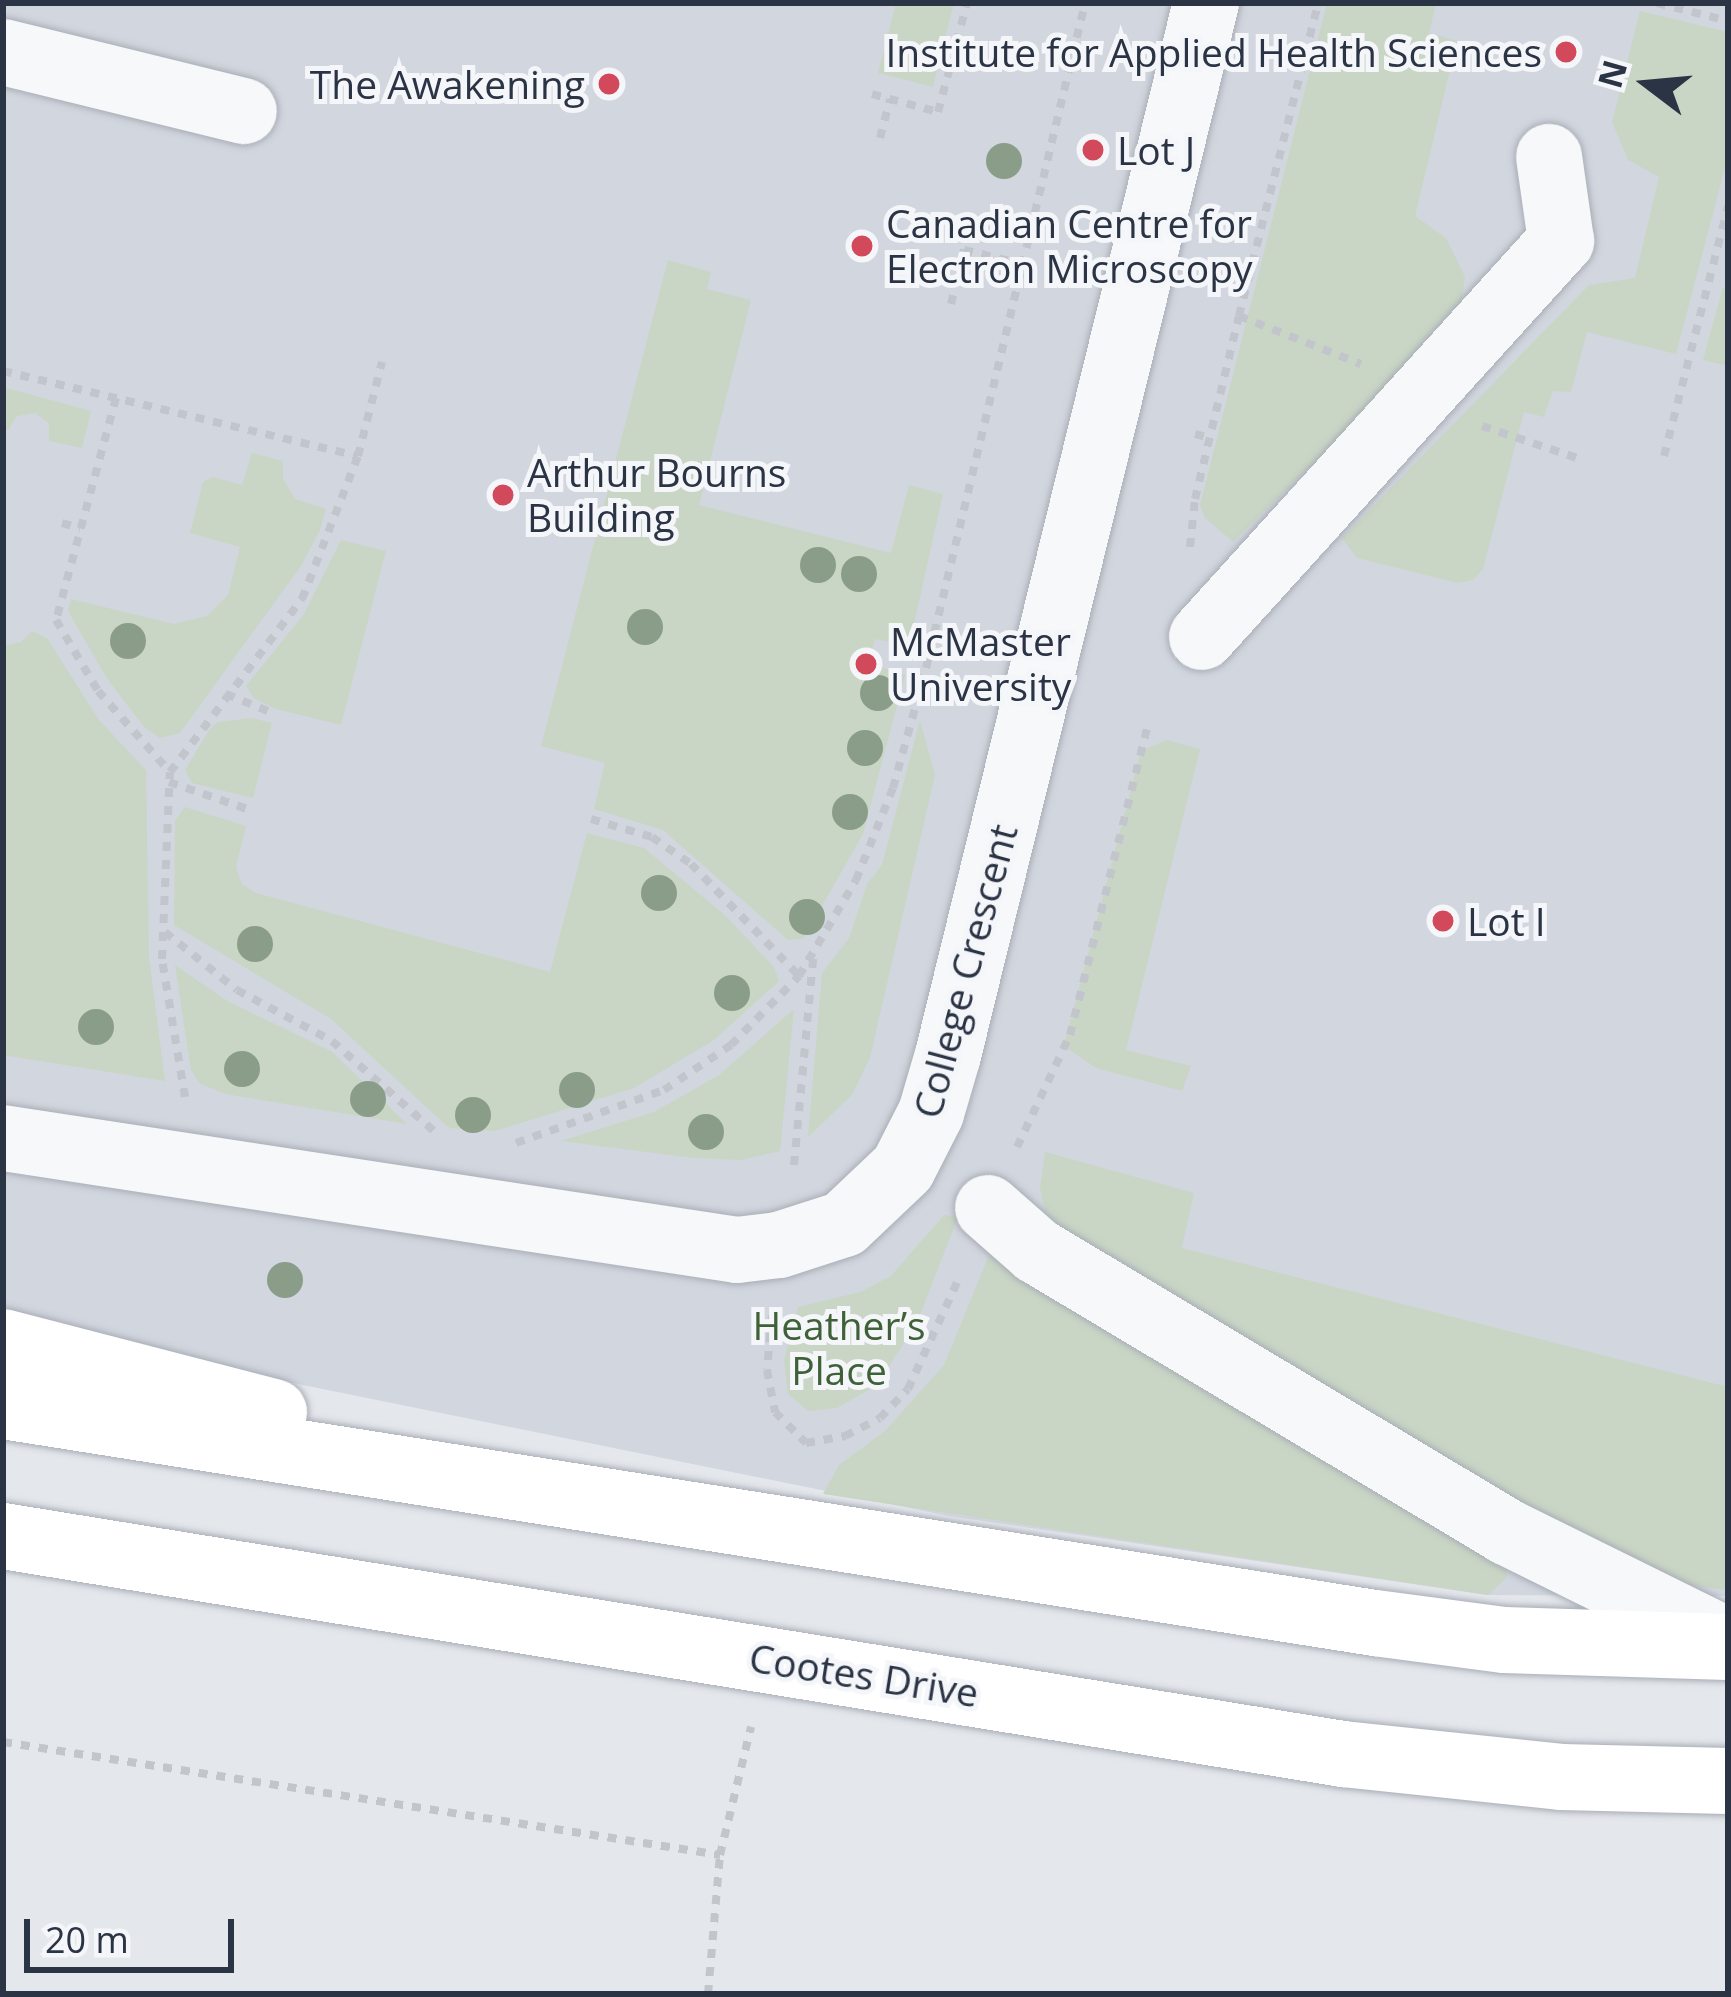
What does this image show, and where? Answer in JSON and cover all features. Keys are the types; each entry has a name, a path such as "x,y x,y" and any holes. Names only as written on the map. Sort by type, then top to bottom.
{"main road":[{"path":"3,1342 82,1358 561,1492"},
{"path":"3,1406 1194,1596 1504,1640 1728,1644"},
{"name":"Cootes Drive","path":"3,1536 1342,1754 1562,1777 1728,1781"}],"lane":[{"name":"College Crescent","path":"3,1138 737,1250 779,1245 844,1224 904,1168 931,1113 948,1055 1207,3"},
{"path":"3,52 244,111"},
{"path":"1202,637 1561,242 1549,157"},
{"path":"988,1208 1037,1251 1507,1532 1728,1644"}],"path":[{"path":"872,94 938,112 967,3"},
{"path":"505,1147 664,1090 731,1045 800,976 856,880 893,788 1085,3"},
{"path":"1190,549 1210,438 1318,3"},
{"path":"1657,3 1728,21"},
{"path":"880,138 890,99"},
{"path":"1664,456 1723,248 1728,206"},
{"path":"951,304 964,250 1022,264"},
{"path":"1239,316 1382,372"},
{"path":"185,1098 162,958 169,777 226,694 302,599 358,456 382,362"},
{"path":"3,370 358,456"},
{"path":"994,382 1008,385"},
{"path":"116,398 56,620 98,691 169,777 250,810"},
{"path":"1474,424 1577,458"},
{"path":"1195,434 1210,438"},
{"path":"62,523 80,528"},
{"path":"226,694 275,713"},
{"path":"774,1301 766,1370 775,1412 806,1443 845,1436 880,1418 908,1389 1070,1035 1148,725"},
{"path":"591,819 652,837 691,864 800,976"},
{"path":"164,932 237,991 332,1041 443,1140"},
{"path":"794,1165 814,951"},
{"path":"3,1742 720,1855"}],"shaded area":[{"name":"McMaster University","path":"3,3 1728,3 1728,1596 1488,1595 949,1516 3,1324"}],"green space":[{"path":"896,3 954,3 933,87 878,73"},
{"path":"1327,3 1436,3 1429,33 1457,41 1415,216 1446,238 1465,277 1459,322 1233,542 1205,518 1200,505"},
{"path":"1640,11 1728,32 1728,156 1676,354 1587,332 1571,392 1553,391 1544,417 1524,412 1483,569 1473,580 1458,583 1357,558 1342,538 1589,285 1635,278 1659,177 1628,160 1612,122"},
{"path":"668,260 711,272 707,289 751,300 699,505 891,553 909,485 943,494 909,646 875,639 869,663 905,675 863,834 803,939 788,940 663,830 594,809 605,763 541,746"},
{"path":"1723,287 1728,288 1728,366 1703,360"},
{"path":"3,387 91,411 82,448 49,441 49,423 35,413 17,416 8,430 3,428"},
{"path":"252,453 283,461 283,478 295,499 326,509 320,530 301,566 180,733 160,738 144,727 106,677 68,611 71,599 174,624 207,616 228,595 240,547 190,533 203,482 213,477 242,485"},
{"path":"341,540 386,551 341,725 276,709 254,698 246,686 304,614"},
{"path":"32,631 47,638 99,720 146,770 149,957 165,1081 3,1055 3,646 21,642"},
{"path":"252,718 272,723 253,798 192,783 185,770 209,730 218,722"},
{"path":"920,720 935,775 870,1058 852,1095 808,1137 822,973 849,938 867,884 882,865"},
{"path":"1167,740 1200,749 1126,1050 1191,1066 1182,1091 1096,1068 1064,1046 1141,751"},
{"path":"185,807 246,826 236,867 242,884 256,893 550,972 587,833 644,848 726,916 774,967 779,981 714,1040 634,1088 495,1131 449,1128 331,1019 174,925 175,821"},
{"path":"175,965 229,1002 331,1051 407,1124 225,1094 199,1083 191,1070"},
{"path":"794,1009 780,1151 742,1160 693,1158 561,1141 654,1112 719,1075"},
{"path":"1045,1152 1194,1193 1182,1248 1728,1387 1728,1590 1672,1583 1550,1531 1047,1220 1040,1189"},
{"name":"Heather’s Place","path":"944,1215 958,1217 917,1323 876,1386 837,1408 808,1411 788,1394 784,1360 798,1307 860,1292 891,1276"},
{"path":"989,1255 1503,1549 1507,1577 1488,1595 823,1494 839,1465 885,1431 944,1365"}],"place":[{"name":"Institute for Applied Health Sciences","path":"1566,52"},
{"name":"The Awakening","path":"609,84"},
{"name":"Lot J","path":"1093,150"},
{"name":"Canadian Centre for Electron Microscopy","path":"862,246"},
{"name":"Arthur Bourns Building","path":"503,495"},
{"name":"McMaster University","path":"866,664"},
{"name":"Lot I","path":"1443,921"}]}
